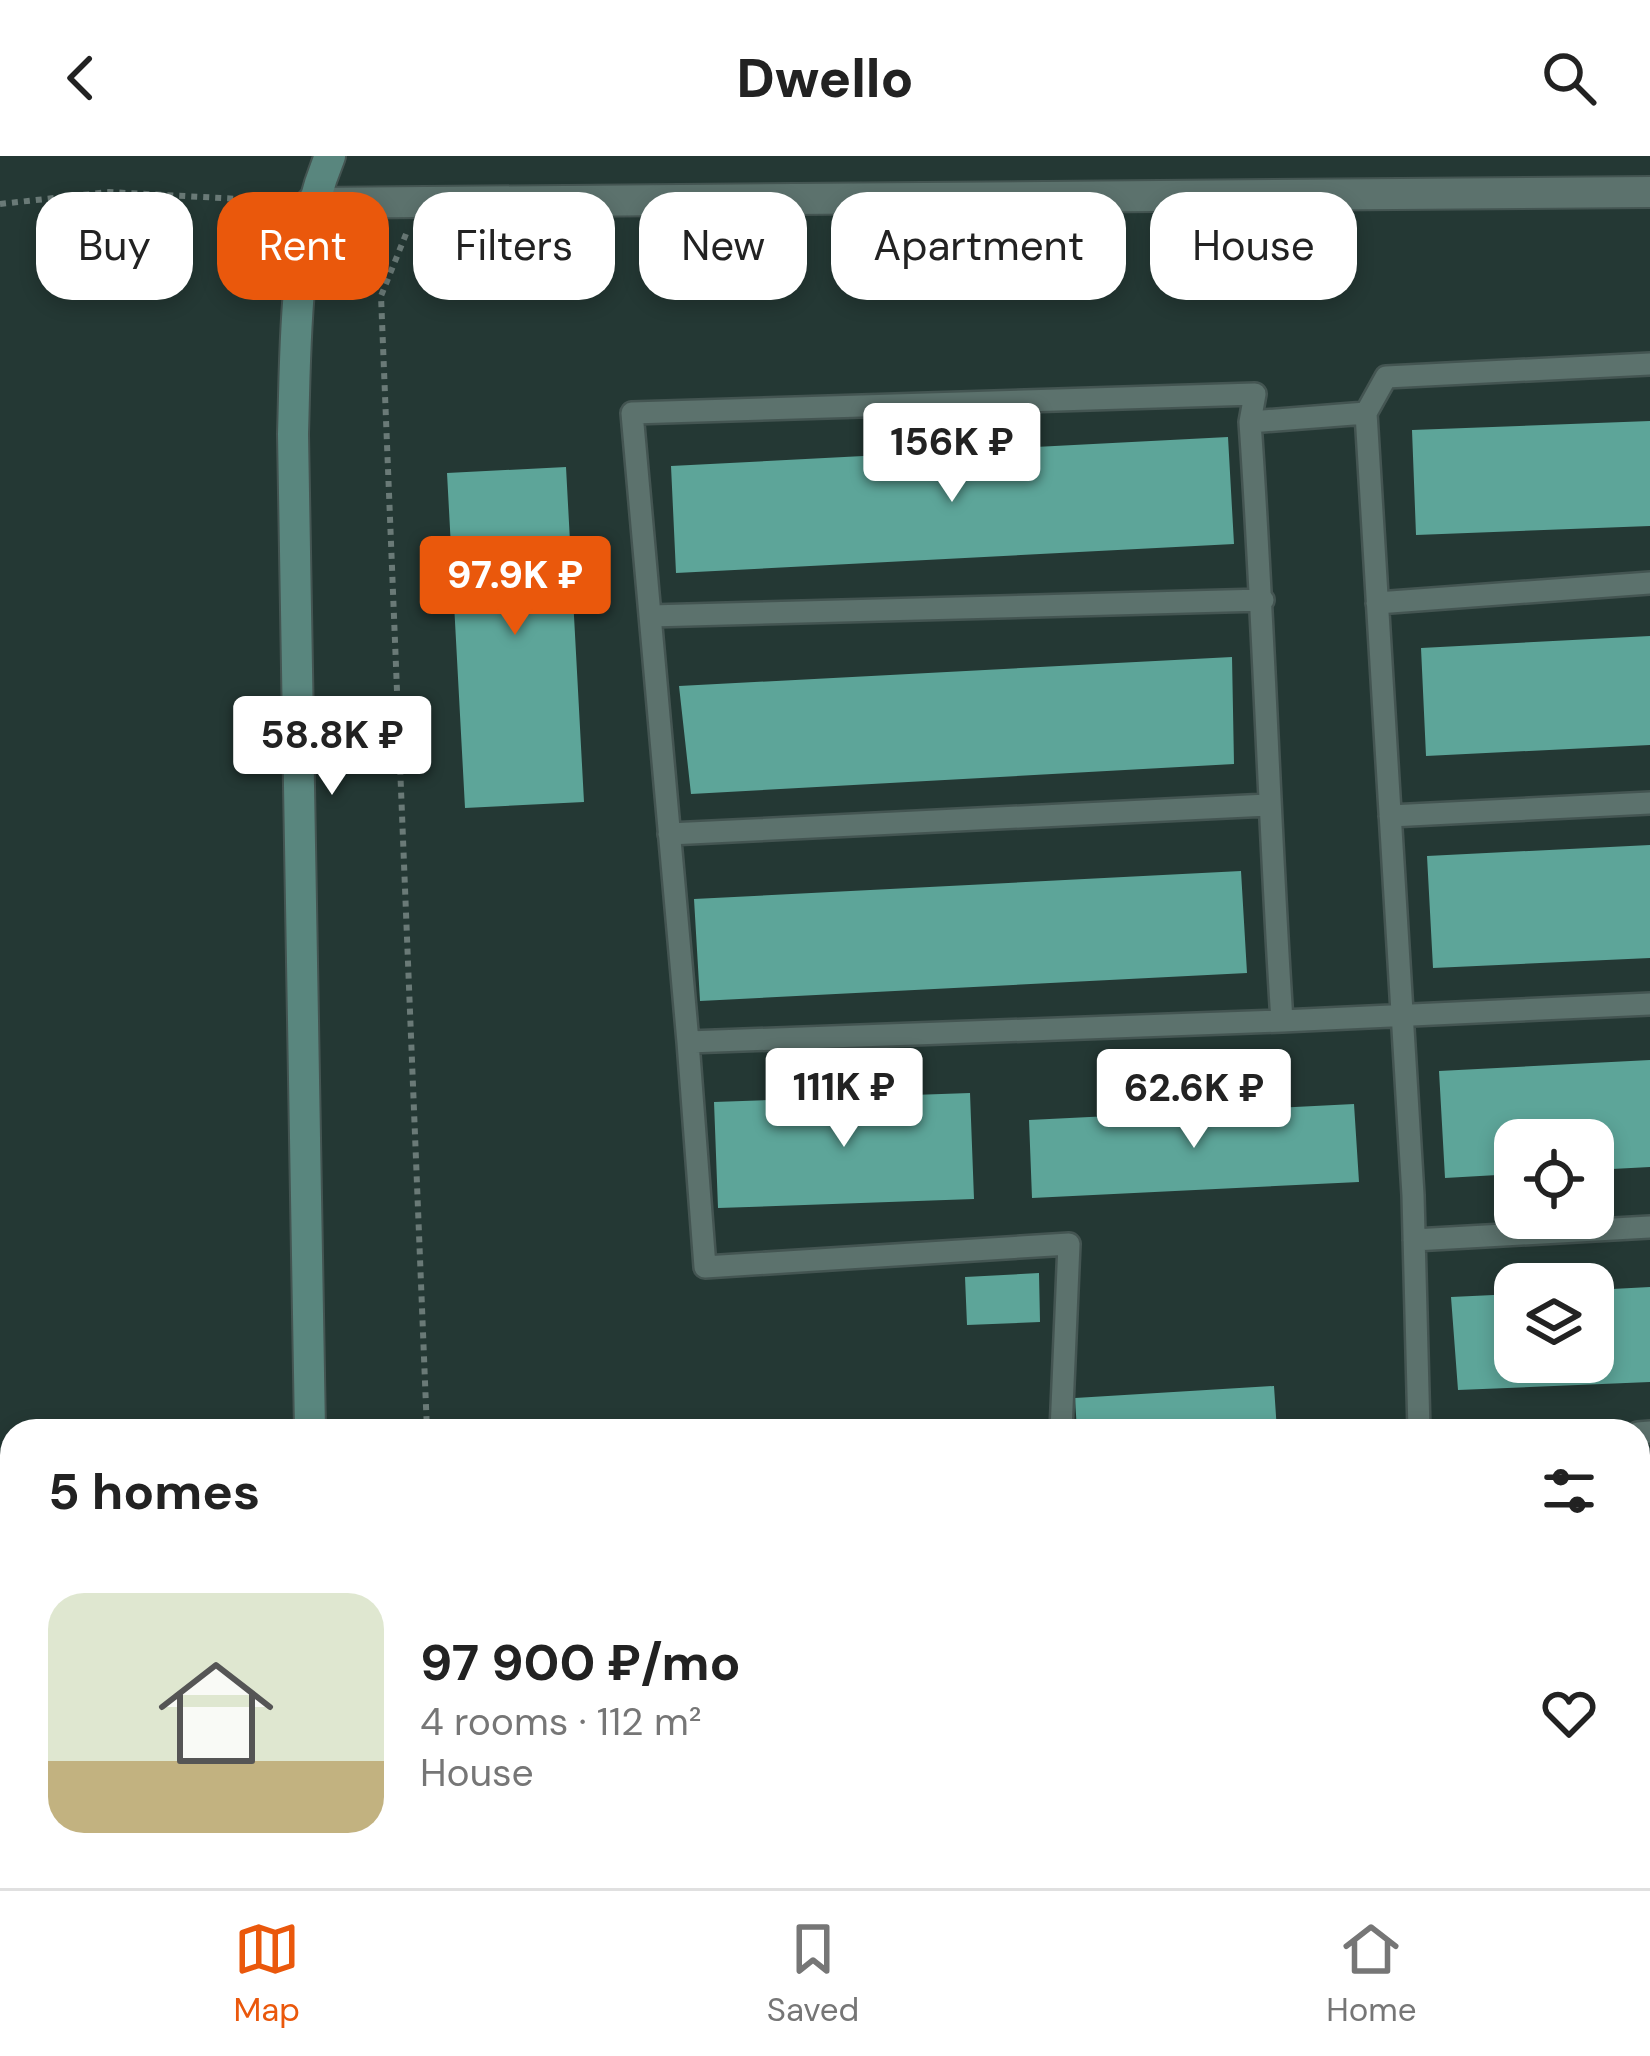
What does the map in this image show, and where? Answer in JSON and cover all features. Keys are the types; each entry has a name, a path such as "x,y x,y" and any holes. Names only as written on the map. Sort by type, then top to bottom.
{"street":[{"path":"314,192 329,156"},
{"path":"615,200 1650,192"},
{"path":"297,300 293,434 310,1419"}],"lane":[{"path":"1419,1419 1414,1240 1366,413 1386,377 1650,364"},
{"path":"1062,1419 1069,1244 705,1267 632,412 1255,394 1250,422 1282,1021"},
{"path":"1250,422 1366,413"},
{"path":"1377,603 1650,583"},
{"path":"650,616 1263,600"},
{"path":"1390,816 1650,802"},
{"path":"669,834 1268,805"},
{"path":"688,1042 1650,1004"},
{"path":"1414,1240 1650,1227"}],"path":[{"path":"0,204 109,192 217,198"},
{"path":"413,217 381,296 427,1419"}],"building":[{"path":"1650,421 1650,526 1416,535 1412,430"},
{"path":"1228,437 1234,544 676,573 671,466"},
{"path":"566,467 584,802 465,808 447,473"},
{"path":"1650,636 1650,745 1426,756 1421,648"},
{"path":"1232,657 1234,764 691,794 679,686"},
{"path":"1650,845 1650,958 1433,968 1427,856"},
{"path":"1241,871 1247,973 700,1001 694,899"},
{"path":"1650,1060 1650,1167 1614,1169 1614,1119 1494,1119 1494,1175 1445,1178 1439,1071"},
{"path":"970,1093 974,1199 718,1208 714,1102"},
{"path":"1354,1104 1359,1182 1032,1198 1029,1120"},
{"path":"1039,1273 1040,1322 967,1325 965,1277"},
{"path":"1650,1287 1650,1382 1458,1390 1451,1297 1494,1295 1494,1383 1614,1383 1614,1289"},
{"path":"1274,1386 1276,1419 1076,1419 1075,1398"}]}
